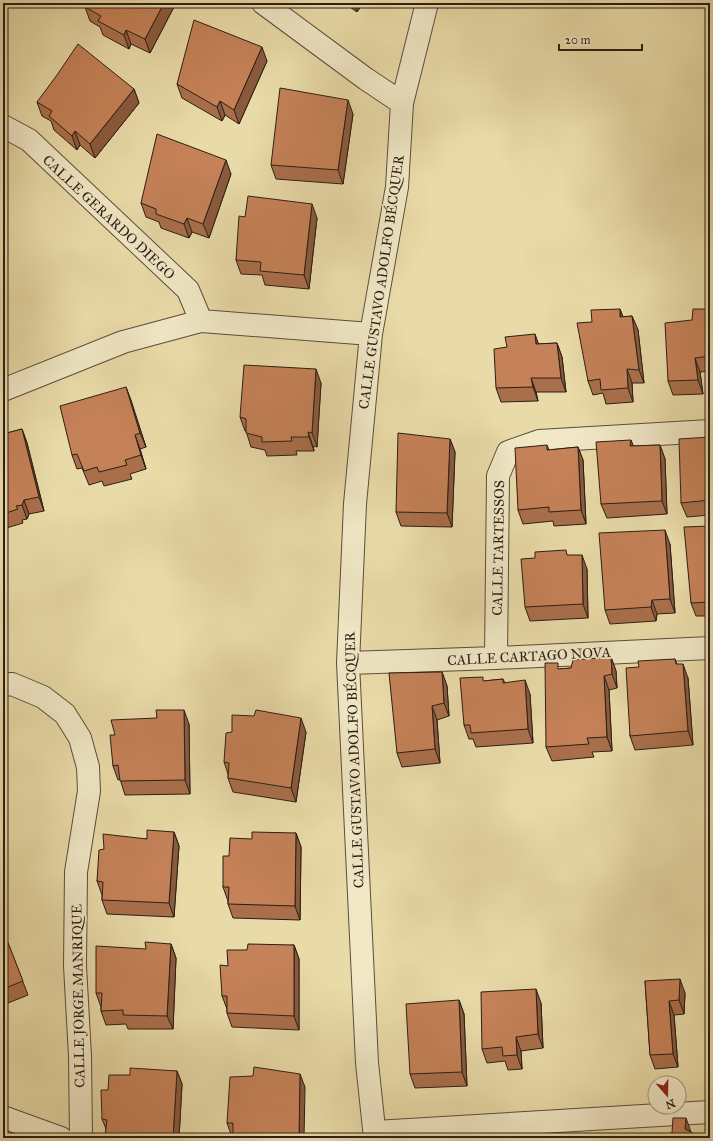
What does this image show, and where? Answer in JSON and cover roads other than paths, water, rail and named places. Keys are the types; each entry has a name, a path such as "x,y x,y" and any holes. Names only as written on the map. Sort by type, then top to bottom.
{"street":[{"path":"263,3 366,79 402,103"},
{"name":"CALLE GUSTAVO ADOLFO BÉCQUER","path":"375,1135 367,1063 348,663 355,504 371,334 397,187 402,103 427,3"},
{"name":"CALLE GERARDO DIEGO","path":"3,126 29,140 188,290 201,321"},
{"path":"3,390 123,342 201,321 371,334"},
{"name":"CALLE TARTESSOS","path":"496,658 498,476 508,452 539,441 710,431"},
{"name":"CALLE CARTAGO NOVA","path":"348,663 710,648"},
{"name":"CALLE JORGE MANRIQUE","path":"3,685 12,684 43,698 65,714 80,738 88,767 89,792 76,872 75,966 80,1056 81,1138"},
{"path":"375,1135 710,1112"},
{"path":"3,1117 61,1138"}]}
